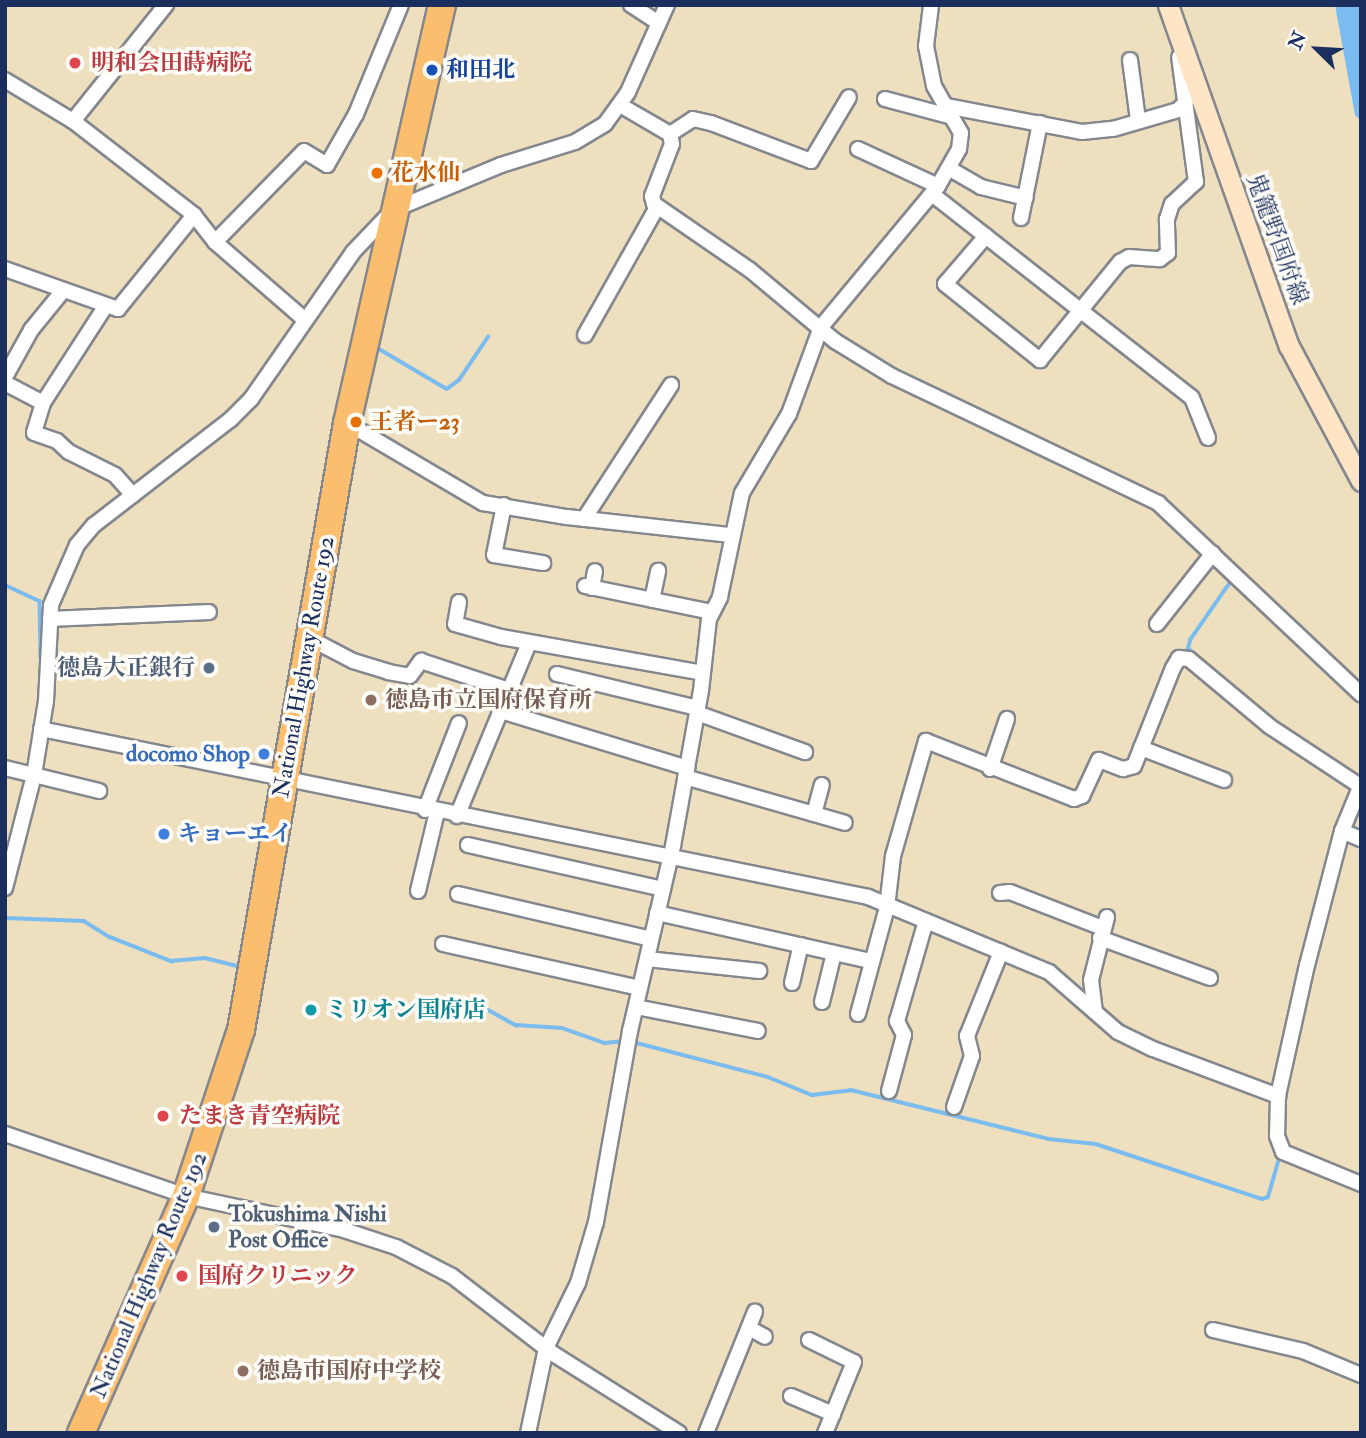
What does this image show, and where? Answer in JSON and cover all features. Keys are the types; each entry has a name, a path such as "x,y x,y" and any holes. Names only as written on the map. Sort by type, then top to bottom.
{"highway":[{"name":"National Highway Route 192","path":"81,1433 186,1196 241,1030 346,423 438,7"}],"main road":[{"name":"鬼籠野国府線","path":"1168,5 1289,346 1361,481"}],"street":[{"path":"73,121 166,5"},
{"path":"215,242 304,150 327,165 356,114 401,5"},
{"path":"631,5 659,23"},
{"path":"5,888 34,775 54,592 77,545 94,524 230,420 251,399 371,229 393,210 501,165 575,142 605,124 620,105 667,5"},
{"path":"528,1433 546,1348 578,1283 596,1222 636,1007 671,855 712,612 720,597 742,493 789,414 821,327 935,190 950,169 961,133 934,86 926,46 931,5"},
{"path":"986,236 945,284 1040,360 1120,262 1129,257 1160,260 1168,253 1167,219 1172,204 1196,182 1173,38 1176,29 1161,5"},
{"path":"1130,60 1138,121"},
{"path":"5,80 73,121 194,215 215,242 305,320"},
{"path":"670,134 693,119 711,122 811,162 849,97"},
{"path":"885,99 1082,132 1178,110 1185,102"},
{"path":"620,105 670,134 672,144 652,196 657,206 750,270 835,341 934,400 1140,491 1213,553 1361,694"},
{"path":"1021,218 1040,124"},
{"path":"858,149 935,190 986,236 1192,398 1208,438"},
{"path":"950,169 981,187 1026,198"},
{"path":"586,335 657,206"},
{"path":"5,269 62,292 118,309 194,215"},
{"path":"5,377 31,330 62,292"},
{"path":"105,307 43,403 34,433 57,441 69,452 115,475 134,495"},
{"path":"5,383 43,403"},
{"path":"584,519 671,385"},
{"path":"661,401 675,409"},
{"path":"346,423 466,496 584,519 732,535"},
{"path":"504,505 494,555 543,563"},
{"path":"1157,624 1213,553"},
{"path":"595,571 589,587 712,612"},
{"path":"652,600 658,571"},
{"path":"459,602 455,624 529,643 703,673"},
{"path":"50,619 209,612"},
{"path":"309,638 352,661 388,672 410,676 421,661 509,690"},
{"path":"457,817 529,643"},
{"path":"858,1014 870,961 887,907 893,856 926,741 990,769 1074,799 1082,796 1099,760 1123,769 1134,766 1173,668 1180,658 1189,659 1278,733 1360,785 1342,831 1278,1096 1277,1136 1283,1152 1361,1184"},
{"path":"557,674 697,711 805,752"},
{"path":"501,711 845,823"},
{"path":"990,769 1007,719"},
{"path":"418,891 431,811 459,723"},
{"path":"41,729 171,752 457,817 827,886 1049,972 1118,1031 1153,1049 1278,1096"},
{"path":"1141,748 1224,780"},
{"path":"5,768 99,790"},
{"path":"814,814 821,785"},
{"path":"1342,831 1361,839"},
{"path":"468,845 663,889"},
{"path":"1000,894 1010,892 1103,928 1210,978"},
{"path":"458,894 651,939"},
{"path":"657,913 870,961"},
{"path":"889,1091 904,1035 897,1021 925,923"},
{"path":"1095,1012 1091,980 1103,928"},
{"path":"443,944 640,988"},
{"path":"792,982 801,945"},
{"path":"954,1107 972,1056 967,1036 1001,952"},
{"path":"822,1002 834,953"},
{"path":"647,959 759,971"},
{"path":"636,1007 758,1031"},
{"path":"5,1134 186,1196 387,1243 452,1276 546,1348 679,1433"},
{"path":"706,1433 735,1380 755,1312"},
{"path":"749,1328 765,1337"},
{"path":"1213,1330 1303,1352 1361,1375"},
{"path":"809,1340 854,1362 825,1433"},
{"path":"791,1396 833,1414"}],"water":[{"path":"1335,5 1361,5 1361,121 1355,115"}],"waterway":[{"path":"376,347 447,389 459,380 488,337"},
{"path":"902,388 1068,468"},
{"path":"1194,654 1188,649 1190,640 1231,581"},
{"path":"5,585 40,601 41,658"},
{"path":"6,918 84,921 110,937 171,961 205,958 242,967"},
{"path":"433,999 483,1007 516,1025 562,1028 605,1043 624,1041"},
{"path":"633,1042 768,1077 812,1095 851,1090 1049,1139 1096,1144 1262,1199 1268,1197 1278,1161"}],"place":[{"name":"明和会田蒔病院","path":"75,63"},
{"name":"和田北","path":"432,70"},
{"name":"花水仙","path":"377,173"},
{"name":"王者ー23","path":"356,422"},
{"name":"徳島大正銀行","path":"209,668"},
{"name":"徳島市立国府保育所","path":"371,700"},
{"name":"docomo Shop","path":"264,754"},
{"name":"キョーエイ","path":"164,834"},
{"name":"ミリオン国府店","path":"311,1010"},
{"name":"たまき青空病院","path":"163,1116"},
{"name":"Tokushima Nishi Post Office","path":"214,1227"},
{"name":"国府クリニック","path":"182,1276"},
{"name":"徳島市国府中学校","path":"243,1371"}]}
